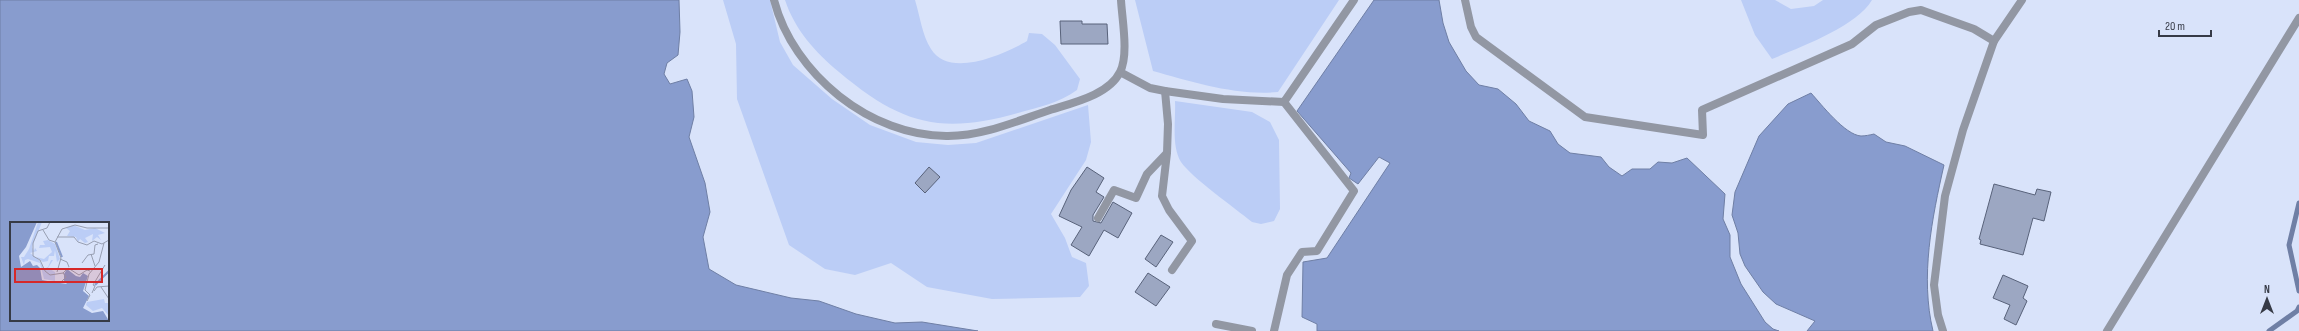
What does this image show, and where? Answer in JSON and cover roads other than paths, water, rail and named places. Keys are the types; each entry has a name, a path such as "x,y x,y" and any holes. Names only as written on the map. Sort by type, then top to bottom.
{"street":[{"path":"774,0 783,28 796,50 815,72 844,99 873,118 905,131 947,136 986,131 1097,93 1108,87 1120,72 1124,57 1121,0"},
{"path":"1284,102 1354,0"},
{"path":"1943,331 1938,315 1934,285 1945,196 1963,130 1994,41 2022,0"},
{"path":"1467,2 1471,27 1476,37 1585,117 1703,135 1702,110 1852,44 1876,25 1909,12 1921,10 1974,29 1994,41"},
{"path":"2107,331 2299,18"},
{"path":"1120,72 1150,88 1165,91 1223,99 1284,102 1354,191 1317,250 1302,252 1287,275 1274,331"},
{"path":"1165,91 1168,124 1167,153 1162,196 1169,210 1192,241 1172,270"},
{"path":"1098,218 1114,190 1136,198 1147,174 1167,153"},
{"path":"1216,324 1252,331"}],"waterway":[{"path":"2299,203 2289,245 2299,291"},
{"path":"2269,331 2297,311 2299,307"}]}
